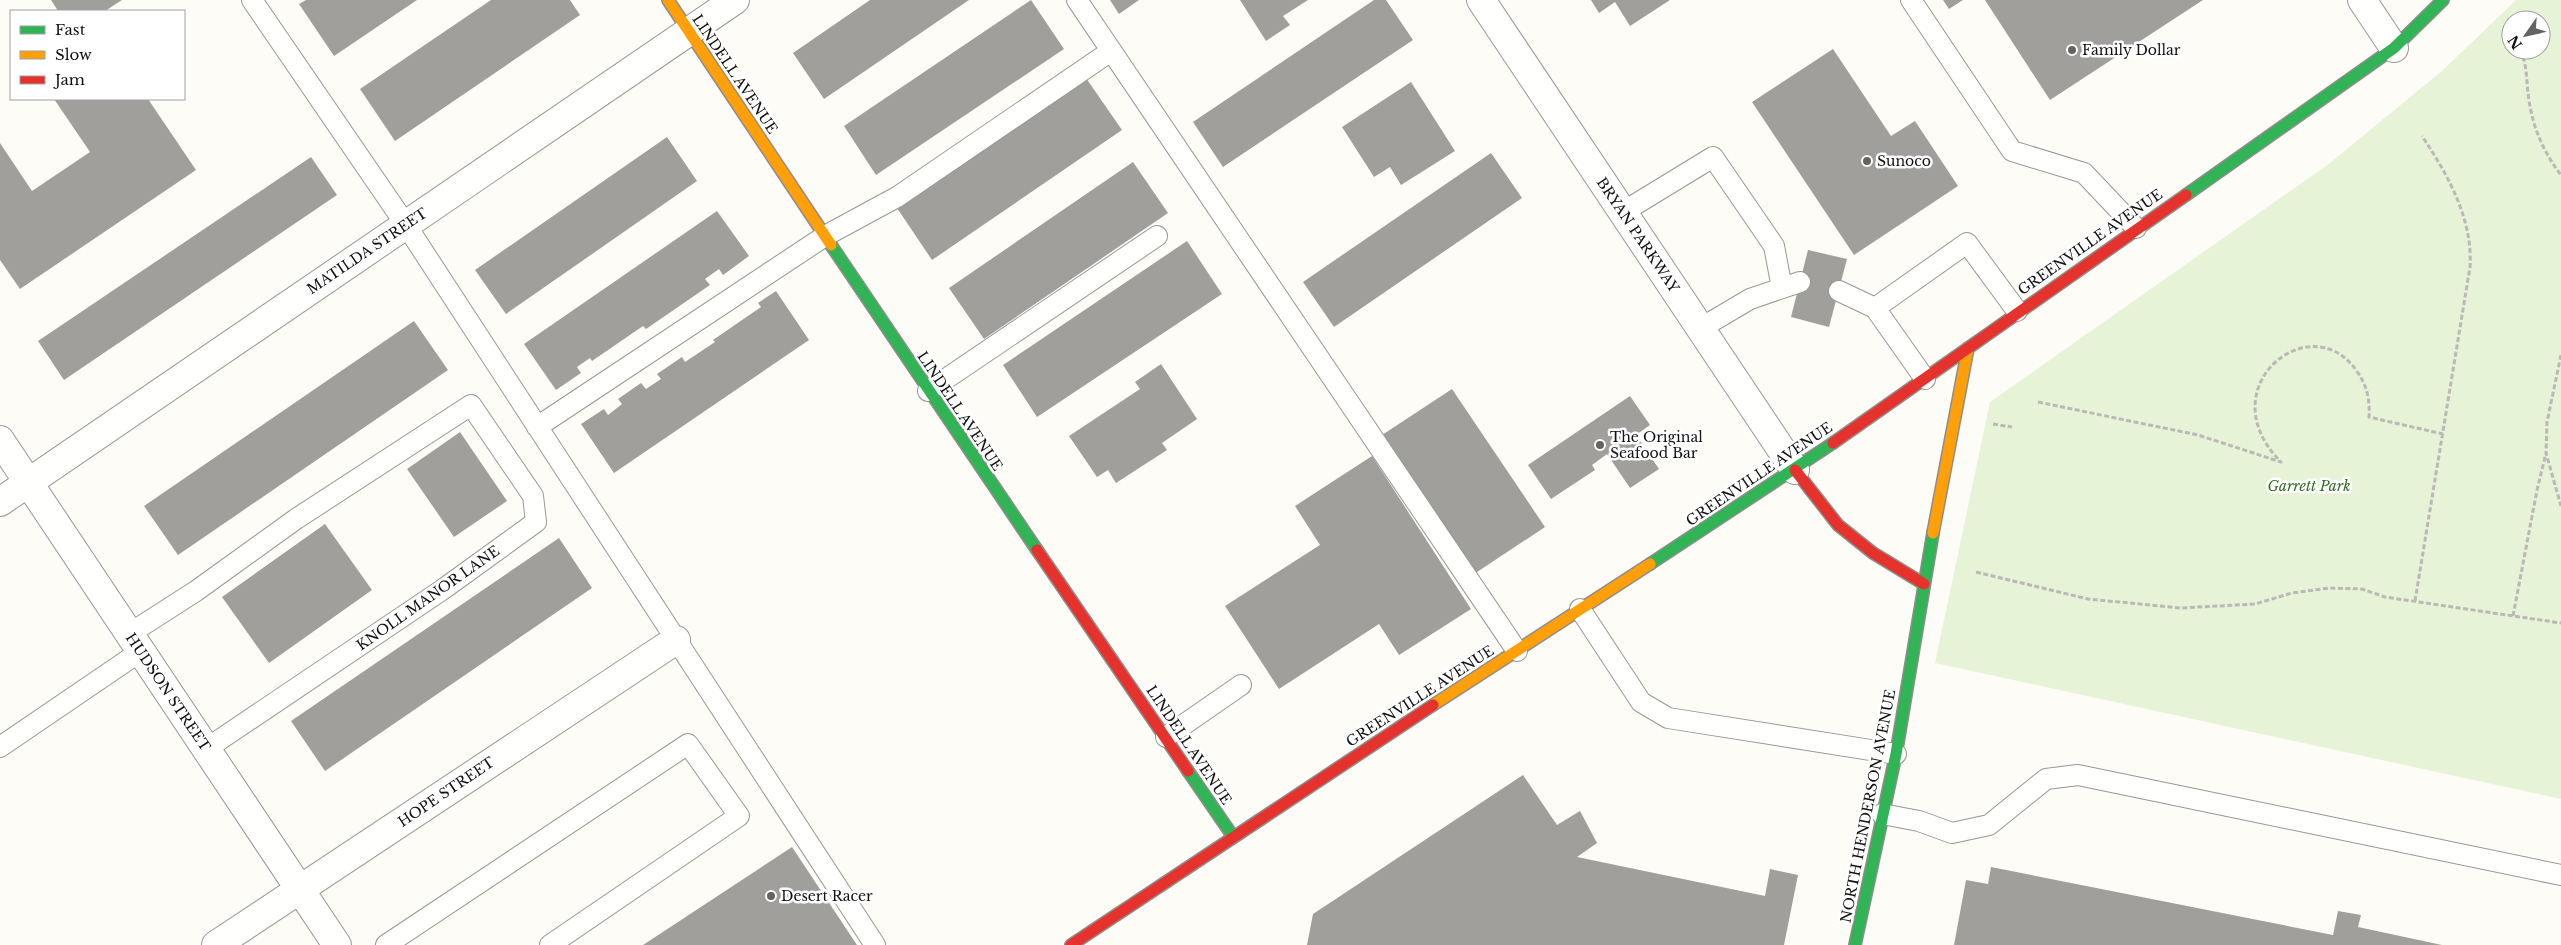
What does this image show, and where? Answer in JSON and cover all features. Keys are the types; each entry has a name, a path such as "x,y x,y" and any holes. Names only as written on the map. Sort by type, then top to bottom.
{"street":[{"name":"LINDELL AVENUE","path":"668,0 928,391 1232,835"},
{"name":"MATILDA STREET","path":"0,502 735,0"},
{"name":"BRYAN PARKWAY","path":"1481,0 1795,470"},
{"path":"2362,0 2394,48"},
{"name":"GREENVILLE AVENUE","path":"1071,945 1232,835 1795,470 1925,379 2017,311 2350,81 2394,48 2443,0"},
{"name":"NORTH HENDERSON AVENUE","path":"1855,945 1896,754 1924,584 1968,348"},
{"name":"HUDSON STREET","path":"0,440 337,945"},
{"path":"1795,470 1838,525 1873,553 1924,584"},
{"name":"HOPE STREET","path":"216,945 676,640"}],"lane":[{"path":"252,0 406,225 875,945"},
{"path":"1077,0 1517,650"},
{"path":"1912,0 2012,151 2084,173 2136,228"},
{"path":"537,427 825,236 897,197 1111,51"},
{"path":"1623,212 1713,157 1774,246 1791,285 1750,299 1700,328"},
{"path":"928,391 1157,236"},
{"path":"1875,308 1967,243 2017,311"},
{"path":"1839,291 1875,308 1925,379"},
{"name":"KNOLL MANOR LANE","path":"135,643 196,591 304,513 472,405 533,496 536,522 442,590 206,749"},
{"path":"1580,609 1641,702 1668,718 1896,754"},
{"path":"0,747 135,643"},
{"path":"1166,737 1241,685"},
{"path":"386,945 688,744 739,816 550,945"},
{"path":"1882,814 1919,821 1952,833 1989,825 2046,779 2078,775 2561,875"}],"path":[{"path":"2523,60 2527,73 2529,99 2536,130 2548,158 2561,175"},
{"path":"2415,601 2471,248 2465,219 2454,192 2442,166 2422,136"},
{"path":"2038,402 2198,435 2281,462 2268,449 2258,429 2253,405 2257,386 2271,366 2290,352 2310,347 2331,350 2349,360 2364,381 2370,402 2369,417 2443,434"},
{"path":"2514,616 2537,490 2546,453 2547,422 2561,355"},
{"path":"1993,424 2012,427"},
{"path":"2546,453 2561,506"},
{"path":"1976,572 2088,598 2181,608 2255,604 2292,593 2329,588 2362,589 2385,598 2561,623"}],"green space":[{"name":"Garrett Park","path":"2516,0 2561,0 2561,799 1935,663 1990,402 2330,163 2443,70 2501,14 2501,60 2551,60 2551,10 2506,10"}],"building":[{"path":"51,0 122,0 107,10 57,10"},
{"path":"306,0 417,0 334,56 299,4"},
{"path":"491,0 570,0 580,15 395,141 360,89"},
{"path":"870,0 969,0 824,99 793,53"},
{"path":"1031,0 1064,49 876,175 844,126"},
{"path":"1110,0 1139,0 1119,14"},
{"path":"1240,0 1308,0 1283,16 1290,25 1266,41"},
{"path":"1374,0 1386,0 1413,40 1223,167 1193,122"},
{"path":"1591,0 1670,0 1630,26 1615,2 1599,13"},
{"path":"1943,0 1963,0 1949,9"},
{"name":"Family Dollar","path":"1985,0 2203,0 2050,100"},
{"name":"Sunoco","path":"1833,49 1891,136 1915,121 1958,186 1854,255 1752,102"},
{"path":"1086,78 1122,130 932,260 897,208"},
{"path":"1411,82 1455,151 1401,185 1390,167 1374,177 1342,127"},
{"path":"55,100 149,100 196,170 20,289 0,260 0,143 32,191 90,152"},
{"path":"667,137 697,181 506,314 475,270"},
{"path":"1491,153 1522,198 1334,327 1303,282"},
{"path":"311,157 337,195 64,380 38,341"},
{"path":"1133,162 1168,213 984,339 949,288"},
{"path":"717,211 749,256 723,275 719,269 705,279 710,285 646,329 643,326 592,361 590,358 577,367 581,373 556,390 524,344"},
{"path":"1187,241 1222,294 1037,417 1003,365"},
{"path":"1808,250 1847,259 1829,327 1791,317"},
{"path":"776,291 809,340 614,473 581,424 604,409 608,415 622,404 618,399 641,383 646,389 661,379 657,374 682,357 685,362 715,342 713,340 761,307 758,303"},
{"path":"414,321 448,370 178,555 144,506"},
{"path":"1161,364 1197,419 1162,443 1167,450 1116,483 1108,470 1097,477 1069,436 1140,389 1135,382"},
{"path":"1452,389 1545,527 1474,574 1382,435"},
{"name":"The Original Seafood Bar","path":"1630,396 1650,425 1636,435 1659,469 1630,488 1607,454 1592,465 1595,470 1551,499 1528,465"},
{"path":"460,432 507,501 454,537 407,469"},
{"path":"1372,456 1471,609 1399,655 1379,624 1279,689 1225,606 1320,545 1295,506"},
{"path":"325,524 372,590 269,663 222,597"},
{"path":"559,538 592,588 325,771 291,721"},
{"path":"1523,775 1557,825 1580,811 1597,843 1577,857 1765,896 1770,869 1798,875 1784,945 1307,945 1313,914"},
{"name":"Desert Racer","path":"792,847 857,945 643,945"},
{"path":"1991,867 2333,935 2338,911 2361,915 2358,927 2442,945 1954,945 1966,880 1988,884"}],"traffic: fast":[{"path":"2186,195 2394,48 2443,0"},
{"path":"831,245 1037,550"},
{"path":"1650,564 1833,443"},
{"path":"1855,945 1896,754 1933,533"},
{"path":"1188,771 1232,835"}],"traffic: slow":[{"path":"668,0 831,245"},
{"path":"1933,533 1968,348"},
{"path":"1433,705 1650,564"}],"traffic: jam":[{"path":"1833,443 2186,195"},
{"path":"1795,470 1838,525 1873,553 1924,584"},
{"path":"1037,550 1188,771"},
{"path":"1071,945 1433,705"}],"place":[{"name":"Family Dollar","path":"2072,50"},
{"name":"Sunoco","path":"1867,161"},
{"name":"The Original Seafood Bar","path":"1600,445"},
{"name":"Desert Racer","path":"771,896"}]}
